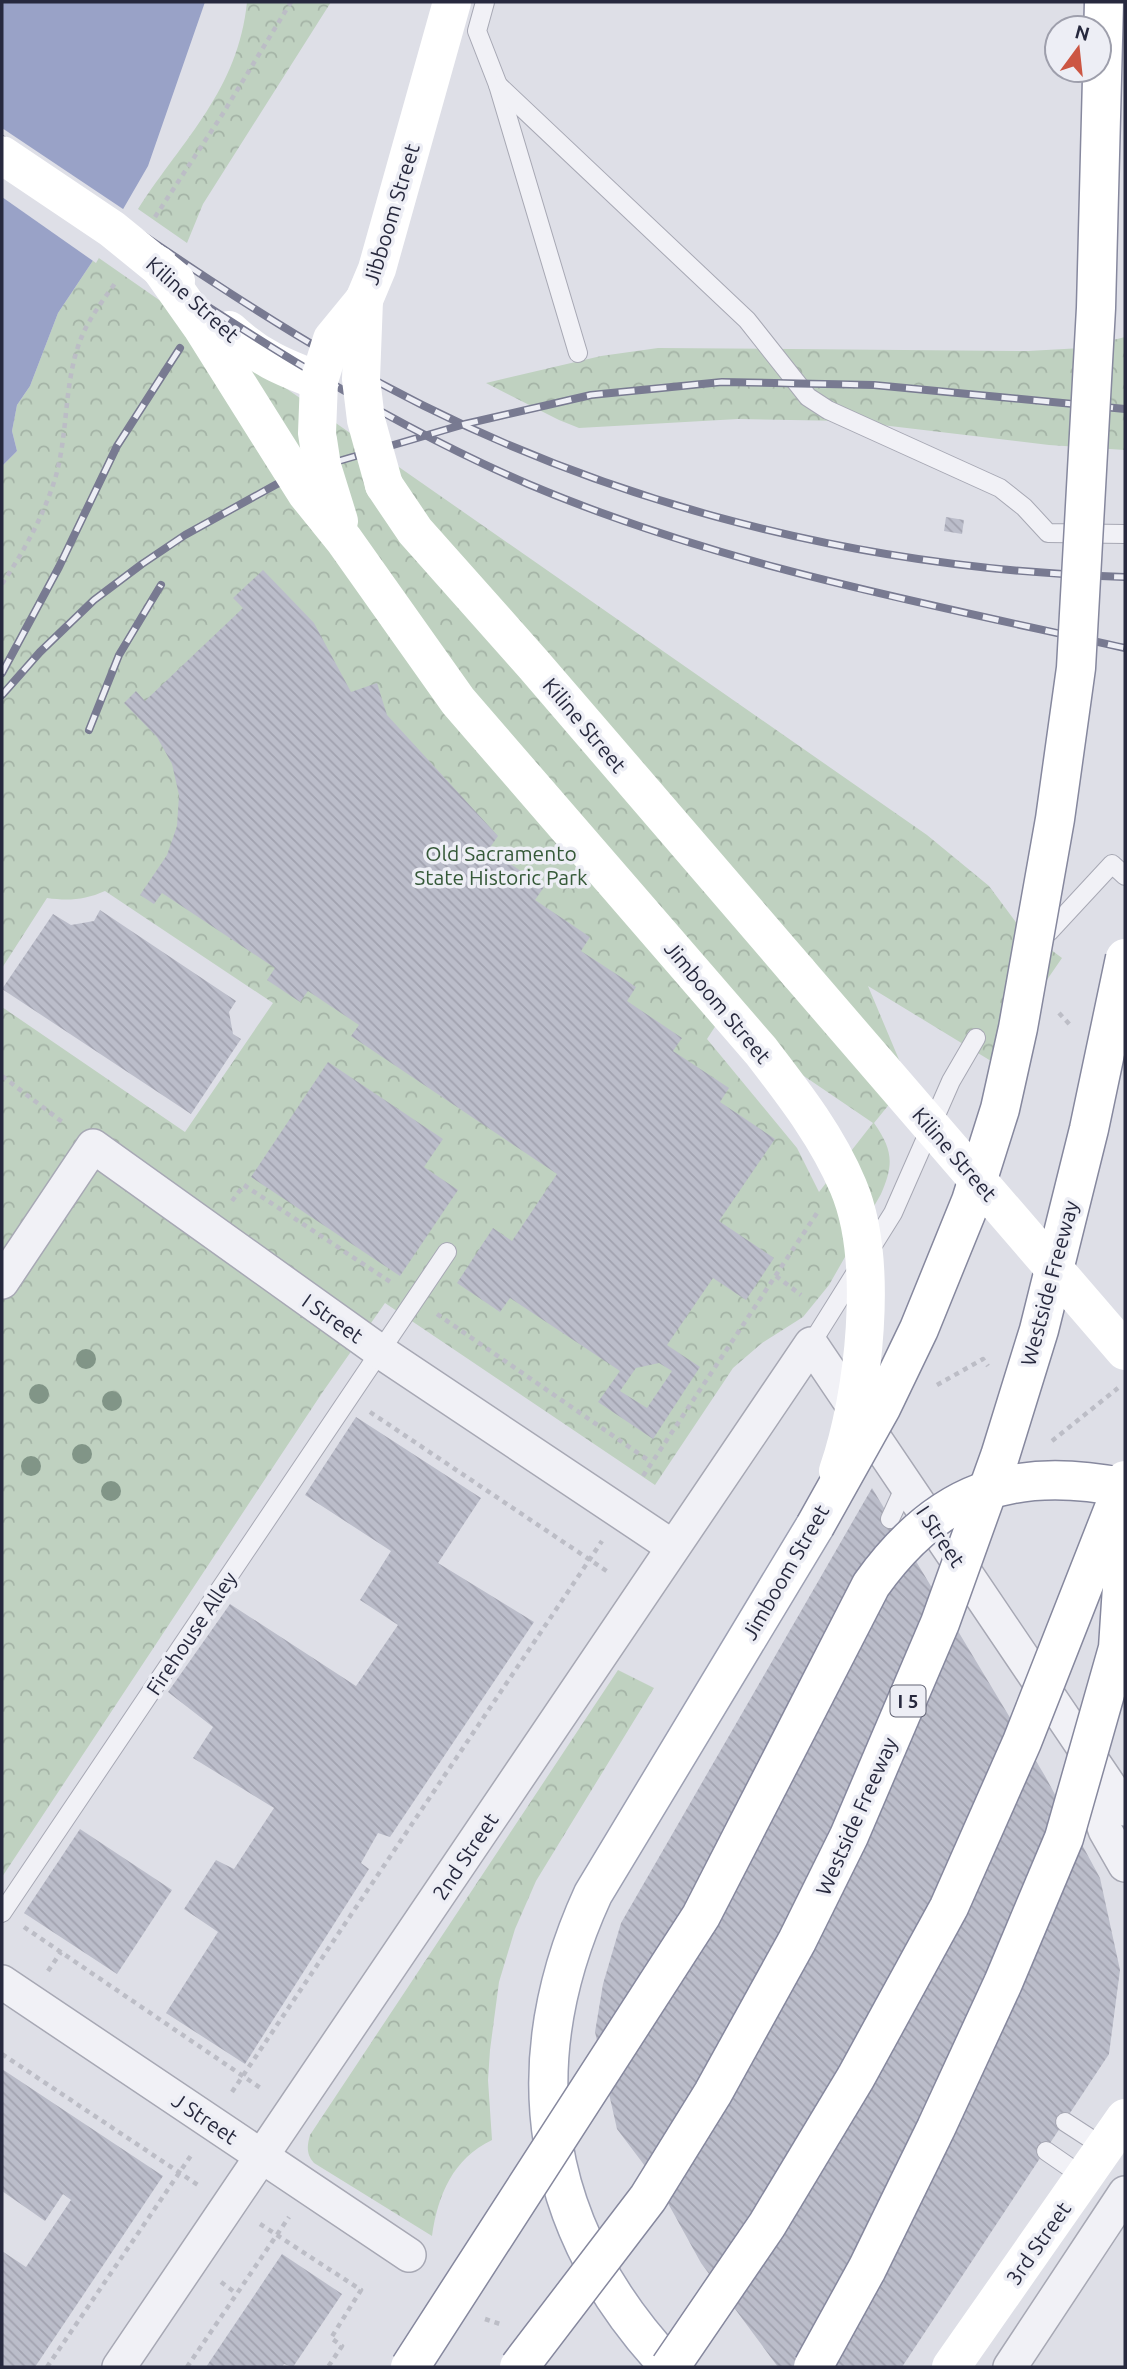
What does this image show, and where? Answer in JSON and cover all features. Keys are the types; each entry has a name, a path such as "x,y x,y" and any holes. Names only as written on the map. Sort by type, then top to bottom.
{"main road":[{"name":"Jibboom Street","path":"345,540 322,466 317,433 319,381 332,339 364,299 377,269 452,2"},
{"path":"815,1526 881,1408 919,1329 971,1200 1000,1109 1018,1027 1055,819 1076,668 1096,308 1104,2"},
{"name":"Kiline Street","path":"2,156 111,229 158,265 246,346 276,365 319,381 415,531 534,664 1125,1351"},
{"path":"158,265 201,326 306,493 345,540"},
{"path":"364,299 361,379 366,420 384,485"},
{"name":"Jimboom Street","path":"345,540 458,701 761,1051 804,1106 831,1148 850,1189 859,1224 865,1271 866,1314 860,1374 844,1454 830,1493 815,1526 593,1895 574,1936 554,2011 548,2085 550,2121 564,2194 580,2235 608,2287 644,2340 670,2367"},
{"name":"Westside Freeway","path":"519,2367 648,2199 713,2093 797,1941 849,1836 896,1728 940,1623 1000,1456 1039,1330 1089,1129 1125,958"},
{"path":"410,2367 701,1916 871,1585 891,1557 940,1512 975,1494 999,1487 1052,1479 1088,1480 1125,1488"},
{"path":"670,2367 767,2225 856,2077 949,1907 1022,1742 1125,1480"},
{"path":"813,2367 867,2269 936,2128 1003,1983 1064,1838 1118,1648 1125,1541"},
{"name":"3rd Street","path":"951,2367 1105,2148"}],"street":[{"name":"I Street","path":"93,1146 381,1352 674,1547"},
{"path":"2,1282 93,1146"},
{"name":"I Street","path":"811,1344 904,1501 1071,1729 1125,1809"},
{"name":"2nd Street","path":"119,2367 811,1344"},
{"name":"I Street","path":"1071,1729 1105,1830 1125,1865"},
{"name":"J Street","path":"2,1982 409,2255"},
{"name":"3rd Street","path":"1010,2367 1125,2193"}],"lane":[{"path":"485,2 477,31 498,85 578,353"},
{"path":"498,85 747,320 808,397 828,410 1000,488 1024,507 1048,533 1125,534"},
{"path":"1049,932 1112,864 1125,876"},
{"path":"811,1344 894,1213 951,1081 976,1038"},
{"name":"Firehouse Alley","path":"9,1918 447,1252"},
{"path":"901,1537 904,1501"},
{"path":"1065,2122 1105,2148"},
{"path":"1046,2151 1105,2148"}],"path":[{"path":"222,115 291,2"},
{"path":"2,584 25,550 56,476 70,381 82,337"},
{"path":"2,1076 93,1146"},
{"path":"244,1185 396,1286"},
{"path":"643,1476 822,1207"},
{"path":"776,1276 801,1295"},
{"path":"433,1311 652,1462"},
{"path":"363,1408 608,1572"},
{"path":"232,2092 603,1539"},
{"path":"9,1918 262,2089"},
{"path":"49,1971 61,1952"},
{"path":"2,2054 198,2185"},
{"path":"47,2367 192,2154"},
{"path":"187,2367 289,2217"},
{"path":"260,2224 361,2290 331,2338 342,2346 328,2367"},
{"path":"221,2283 237,2294"}],"green space":[{"path":"247,2 331,2 203,204 187,243 138,209 221,87 242,33"},
{"name":"Old Sacramento State Historic Park","path":"96,256 927,835 989,886 1018,925 1062,958 991,1061 868,986 908,1081 874,1123 885,1141 890,1157 881,1194 829,1285 803,1317 762,1343 733,1368 655,1485 385,1303 322,1393 2,1877 2,1007 185,1132 273,1003 105,891 76,899 47,898 2,968 2,466 17,451 12,431 17,405 30,386 58,313","holes":["720,1019 873,1123 819,1192 797,1148 707,1039"]},
{"path":"1125,337 1125,450 1049,445 848,421 738,419 579,428 486,383 601,356 658,348 1028,351 1082,348"},
{"path":"618,1670 654,1688 536,1881 515,1929 499,1982 490,2050 488,2080 492,2140 467,2157 450,2179 438,2206 432,2236 314,2163 308,2150 310,2135"}],"water":[{"path":"2,2 205,2 148,166 96,256 58,313 30,386 17,405 12,431 17,451 2,466"}],"pier":[{"path":"2,128 126,211 96,263 2,197"}],"building":[{"path":"946,517 964,520 962,534 944,531"},
{"path":"263,570 314,623 351,692 377,683 387,715 498,836 489,849 544,887 535,900 590,937 581,951 636,987 627,1001 682,1038 673,1051 729,1088 720,1102 775,1139 719,1221 774,1258 746,1300 713,1278 667,1345 700,1367 653,1439 598,1402 620,1371 510,1298 500,1312 457,1283 493,1228 512,1241 557,1174 351,1036 359,1025 308,991 300,1002 267,980 275,968 162,893 154,904 140,895 167,855 177,826 179,795 172,764 157,737 124,703 136,691 145,701 243,608 233,598","holes":["659,1363 672,1371 647,1408 620,1391 636,1368"]},
{"path":"100,910 236,1001 229,1012 233,1034 241,1039 191,1114 2,989 53,914 71,925 94,921"},
{"path":"328,1062 443,1139 424,1167 458,1190 400,1276 251,1177"},
{"path":"356,1417 481,1498 438,1563 534,1622 390,1837 378,1833 361,1863 369,1869 245,2064 166,2013 218,1932 184,1909 216,1860 234,1869 274,1808 193,1758 213,1727 168,1692 230,1604 356,1686 398,1625 360,1600 391,1551 305,1495"},
{"path":"872,1488 1045,1776 1100,1878 1120,1970 1109,2054 902,2367 778,2367 701,2263 654,2178 617,2129 595,2032 603,1984 621,1923"},
{"path":"80,1829 172,1890 117,1974 24,1913"},
{"path":"2,2069 163,2176 35,2367 2,2367 2,2251 26,2267 71,2200 63,2194 45,2221 2,2191"},
{"path":"282,2254 342,2294 293,2367 284,2364 282,2367 206,2367"}],"railway":[{"path":"2,139 209,279 337,359 428,408 522,451 619,487 718,517 818,541 919,559 1022,571 1125,577"},
{"path":"2,170 194,298 324,379 390,417 528,484 600,512 748,560 898,598 1125,648"},
{"path":"2,673 59,567 117,446 180,348"},
{"path":"2,695 40,652 94,600 185,535 277,484 325,465 465,424 591,395 722,382 874,385 1125,409"},
{"path":"89,730 119,655 161,585"}]}
